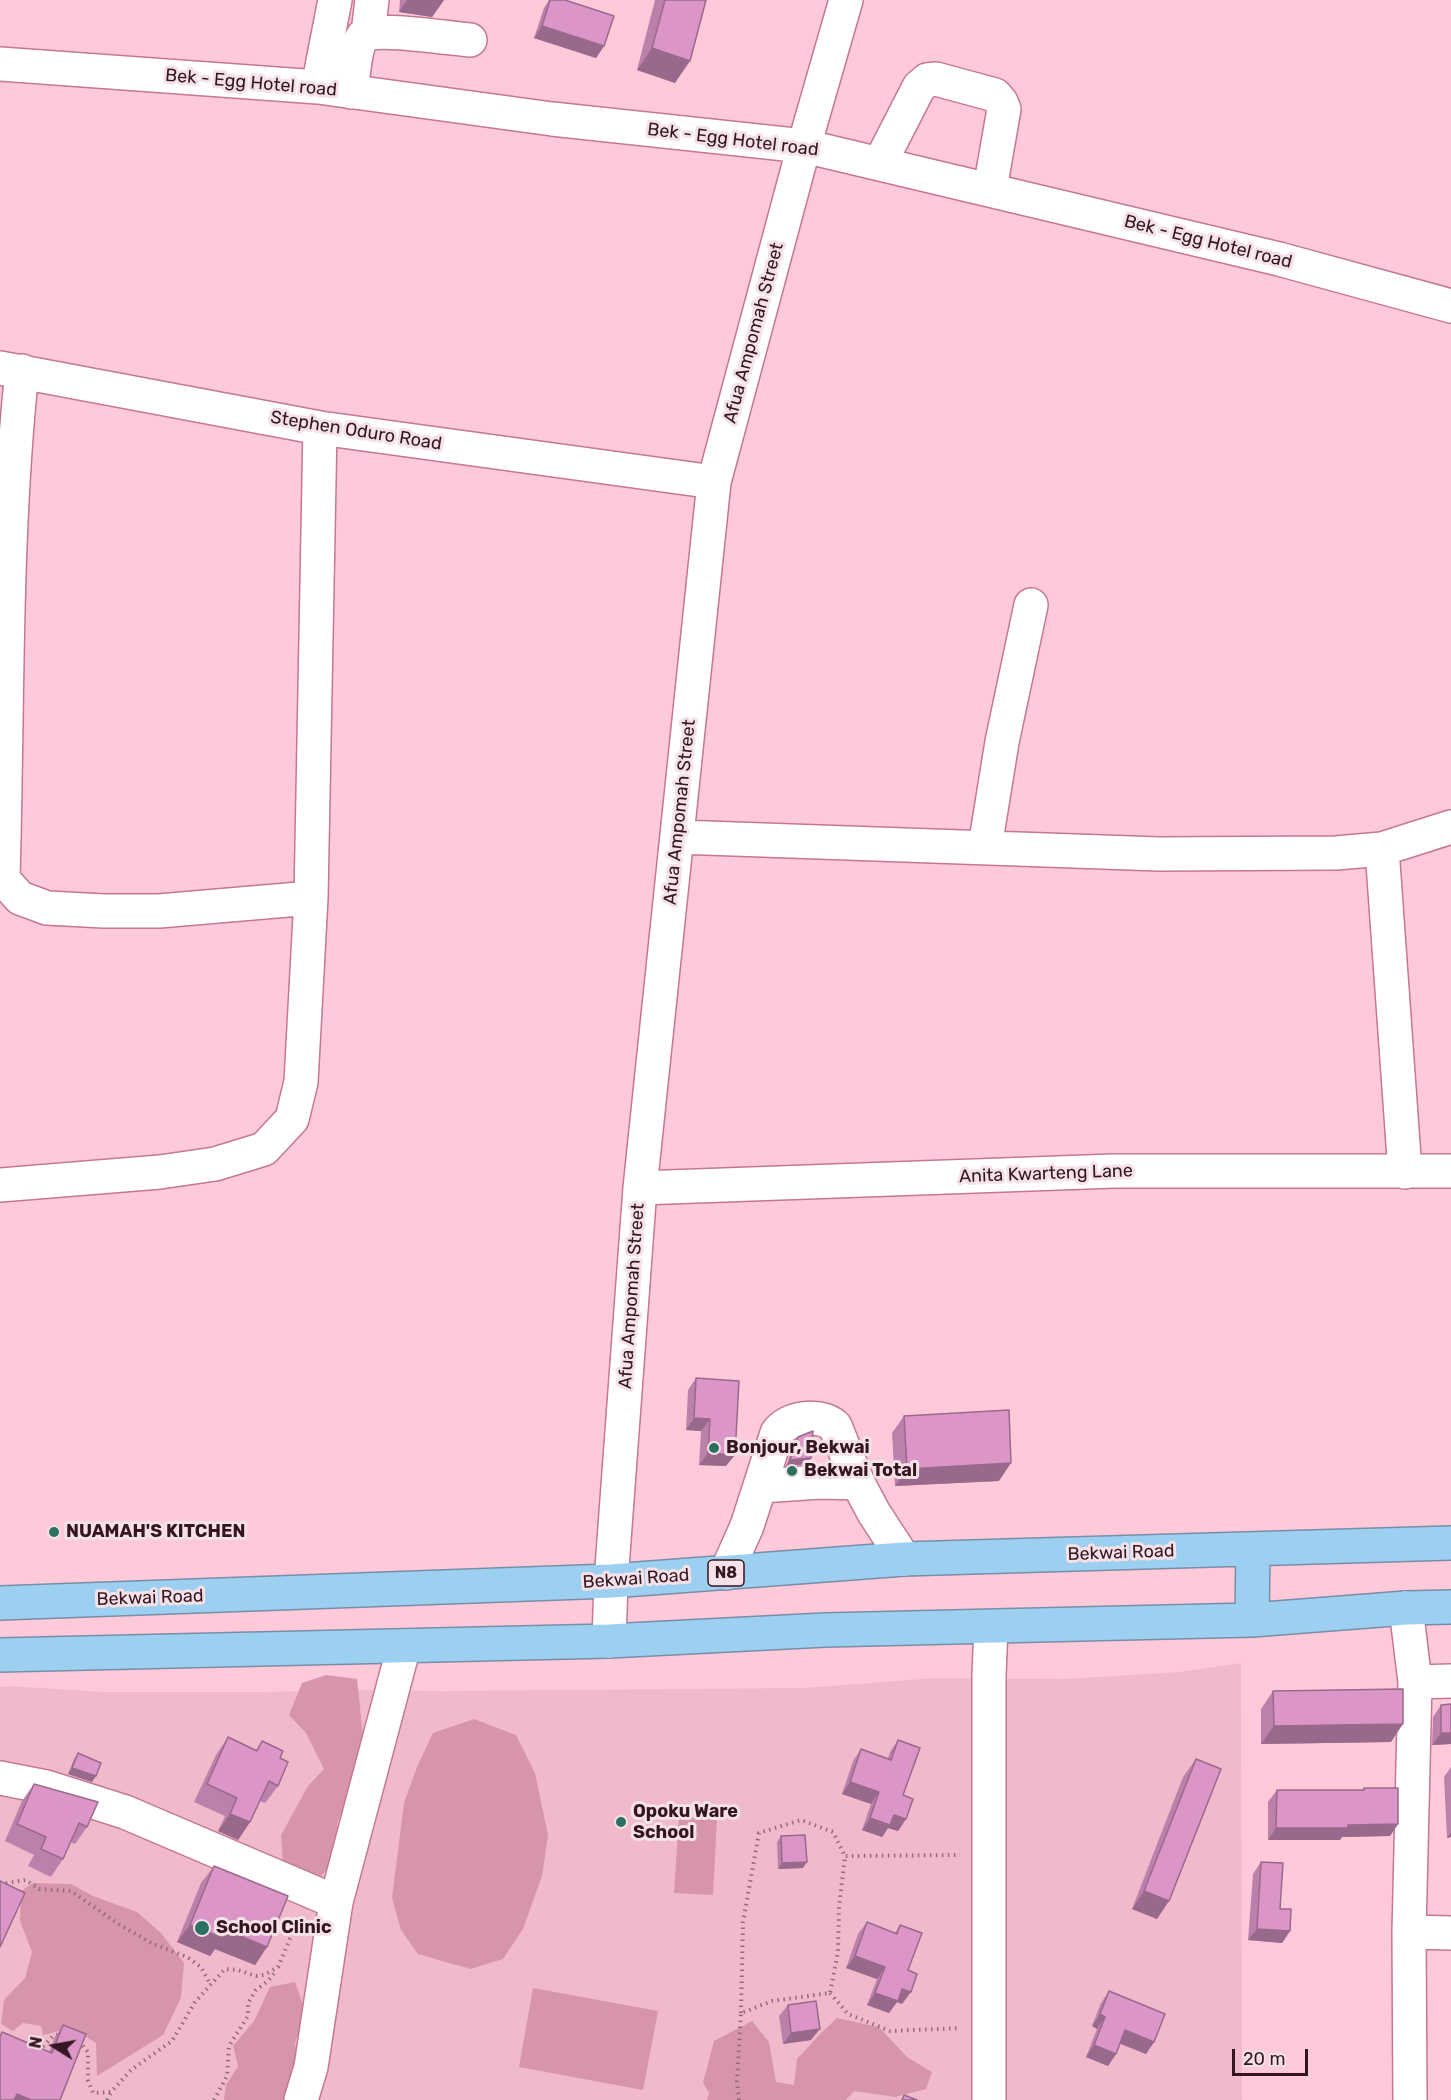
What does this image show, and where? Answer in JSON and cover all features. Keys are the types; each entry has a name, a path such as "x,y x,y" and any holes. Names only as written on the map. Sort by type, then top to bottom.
{"highway":[{"name":"Bekwai Road","path":"0,1603 611,1581 904,1559 1451,1543"},
{"path":"1252,1620 1253,1550"},
{"path":"0,1655 609,1641 825,1630 1252,1620 1406,1608 1451,1607"}],"street":[{"path":"318,87 335,0"},
{"path":"368,33 372,0"},
{"name":"Afua Ampomah Street","path":"609,1641 611,1581 640,1188 714,482 804,146 846,0"},
{"path":"351,92 359,46 363,36 368,33 385,31 470,40"},
{"name":"Bek - Egg Hotel road","path":"0,64 318,87 552,119 804,146 1279,259 1451,306"},
{"path":"880,163 919,87 927,80 936,79 995,95 1001,102 1004,109 990,189"},
{"path":"11,370 16,424 3,879 20,898 47,908 159,911 311,898"},
{"name":"Stephen Oduro Road","path":"11,370 320,428 714,482"},
{"path":"0,1185 215,1164 264,1149 292,1119 301,1082 311,898 320,428"},
{"path":"985,848 1002,742 1031,604"},
{"path":"678,837 1159,854 1336,853 1382,849 1451,827"},
{"path":"1382,849 1406,1172"},
{"name":"Anita Kwarteng Lane","path":"640,1188 1114,1171 1451,1171"},
{"path":"726,1573 747,1526 777,1433 781,1427 793,1421 817,1419 829,1421 835,1426 858,1483 874,1513 904,1559"},
{"path":"760,1486 820,1482 858,1483"},
{"path":"1406,1608 1415,1682 1408,1932 1410,2100"},
{"path":"989,2100 991,1627"},
{"path":"301,2100 310,2067 336,1902 404,1646"},
{"path":"1415,1682 1451,1681"},
{"path":"0,1778 46,1787 125,1812 336,1902"},
{"path":"1408,1932 1451,1933"}],"path":[{"path":"739,2100 737,2081 743,1922 759,1833 801,1820 833,1832 845,1856 839,1907 838,1952 830,1993"},
{"path":"845,1856 989,1855"},
{"path":"0,1884 26,1880 39,1889 71,1891 142,1938 187,1957 201,1967 210,1984"},
{"path":"214,2100 227,2076 229,2046 248,2016 248,2003 256,1990 268,1981 278,1967 301,1913 312,1912 336,1902"},
{"path":"107,2100 111,2092 131,2070 172,2041 195,2002 225,1969 238,1970 256,1976 264,1975 278,1967"},
{"path":"830,1993 848,2014 890,2031 989,2027"},
{"path":"741,2013 772,2001 830,1993"},
{"path":"37,2052 54,2035 70,2036"},
{"path":"75,2039 81,2042 88,2052 88,2080 93,2093 111,2092"}],"shaded area":[{"name":"Opoku Ware School","path":"1241,1663 1242,2100 0,2100 0,1687 105,1692 803,1688 936,1678 1065,1679 1179,1672"},
{"path":"326,1675 357,1679 363,1736 354,1783 338,1821 331,1865 318,1879 285,1891 281,1835 308,1786 324,1769 306,1733 289,1715 302,1683"},
{"path":"474,1719 516,1735 535,1773 548,1835 542,1876 523,1929 503,1959 471,1969 418,1954 401,1930 392,1898 404,1803 417,1767 433,1733"},
{"path":"679,1817 717,1819 713,1895 674,1893"},
{"path":"33,1883 71,1884 93,1896 137,1912 161,1933 184,1963 181,1998 163,2035 97,2076 96,2043 71,2028 43,2035 41,2026 23,2023 13,2031 1,2024 4,2000 25,1978 32,1952 20,1921 21,1891"},
{"path":"295,1982 305,2011 295,2044 299,2074 287,2100 224,2100 226,2085 238,2066 233,2046 254,2021 270,1987"},
{"path":"533,1988 658,2011 643,2090 519,2067"},
{"path":"837,2018 879,2027 907,2057 932,2072 926,2089 895,2097 854,2091 846,2100 707,2100 709,2093 703,2083 714,2041 752,2021 769,2042 776,2082 794,2085 797,2059"}],"building":[{"path":"550,0 565,0 614,16 604,46 542,26"},
{"path":"665,0 706,0 690,61 652,48"},
{"path":"696,1378 739,1381 735,1455 708,1453 710,1419 694,1418"},
{"path":"1009,1410 1011,1463 907,1469 904,1416"},
{"path":"813,1431 811,1458 790,1460 798,1437"},
{"path":"1403,1689 1403,1724 1274,1726 1273,1691"},
{"path":"1451,1704 1451,1733 1441,1733 1441,1705"},
{"path":"228,1737 257,1751 262,1741 283,1751 280,1758 288,1762 278,1786 269,1781 250,1822 230,1814 237,1798 207,1784"},
{"path":"898,1740 920,1748 903,1795 913,1799 906,1819 894,1815 890,1825 870,1818 879,1792 850,1782 861,1749 891,1760"},
{"path":"78,1753 101,1763 96,1776 72,1768"},
{"path":"1196,1759 1221,1769 1169,1901 1144,1891"},
{"path":"34,1784 98,1802 87,1827 79,1823 63,1859 41,1849 46,1837 17,1824"},
{"path":"1364,1788 1398,1788 1398,1824 1348,1825 1348,1828 1276,1828 1277,1790 1364,1790"},
{"path":"805,1835 807,1862 782,1863 781,1836"},
{"path":"1261,1862 1283,1863 1280,1909 1291,1909 1290,1931 1257,1929"},
{"path":"214,1866 288,1896 267,1947 226,1930 223,1938 190,1925"},
{"path":"0,1881 25,1893 0,1947"},
{"path":"867,1922 897,1934 900,1925 922,1933 908,1970 917,1974 911,1992 902,1989 898,2001 875,1993 885,1967 855,1956"},
{"path":"1109,1991 1165,2014 1154,2042 1125,2030 1116,2054 1094,2045 1105,2017 1100,2014"},
{"path":"816,2001 820,2029 791,2033 788,2005"},
{"path":"63,2025 86,2034 60,2100 31,2100 17,2094 14,2100 0,2100 0,2037 2,2032 52,2053"},
{"path":"904,2095 917,2100 902,2100"}],"place":[{"name":"Bonjour, Bekwai","path":"714,1448"},
{"name":"Bekwai Total","path":"792,1471"},
{"name":"NUAMAH'S KITCHEN","path":"54,1532"},
{"name":"Opoku Ware School","path":"621,1822"},
{"name":"School Clinic","path":"202,1928"}]}
